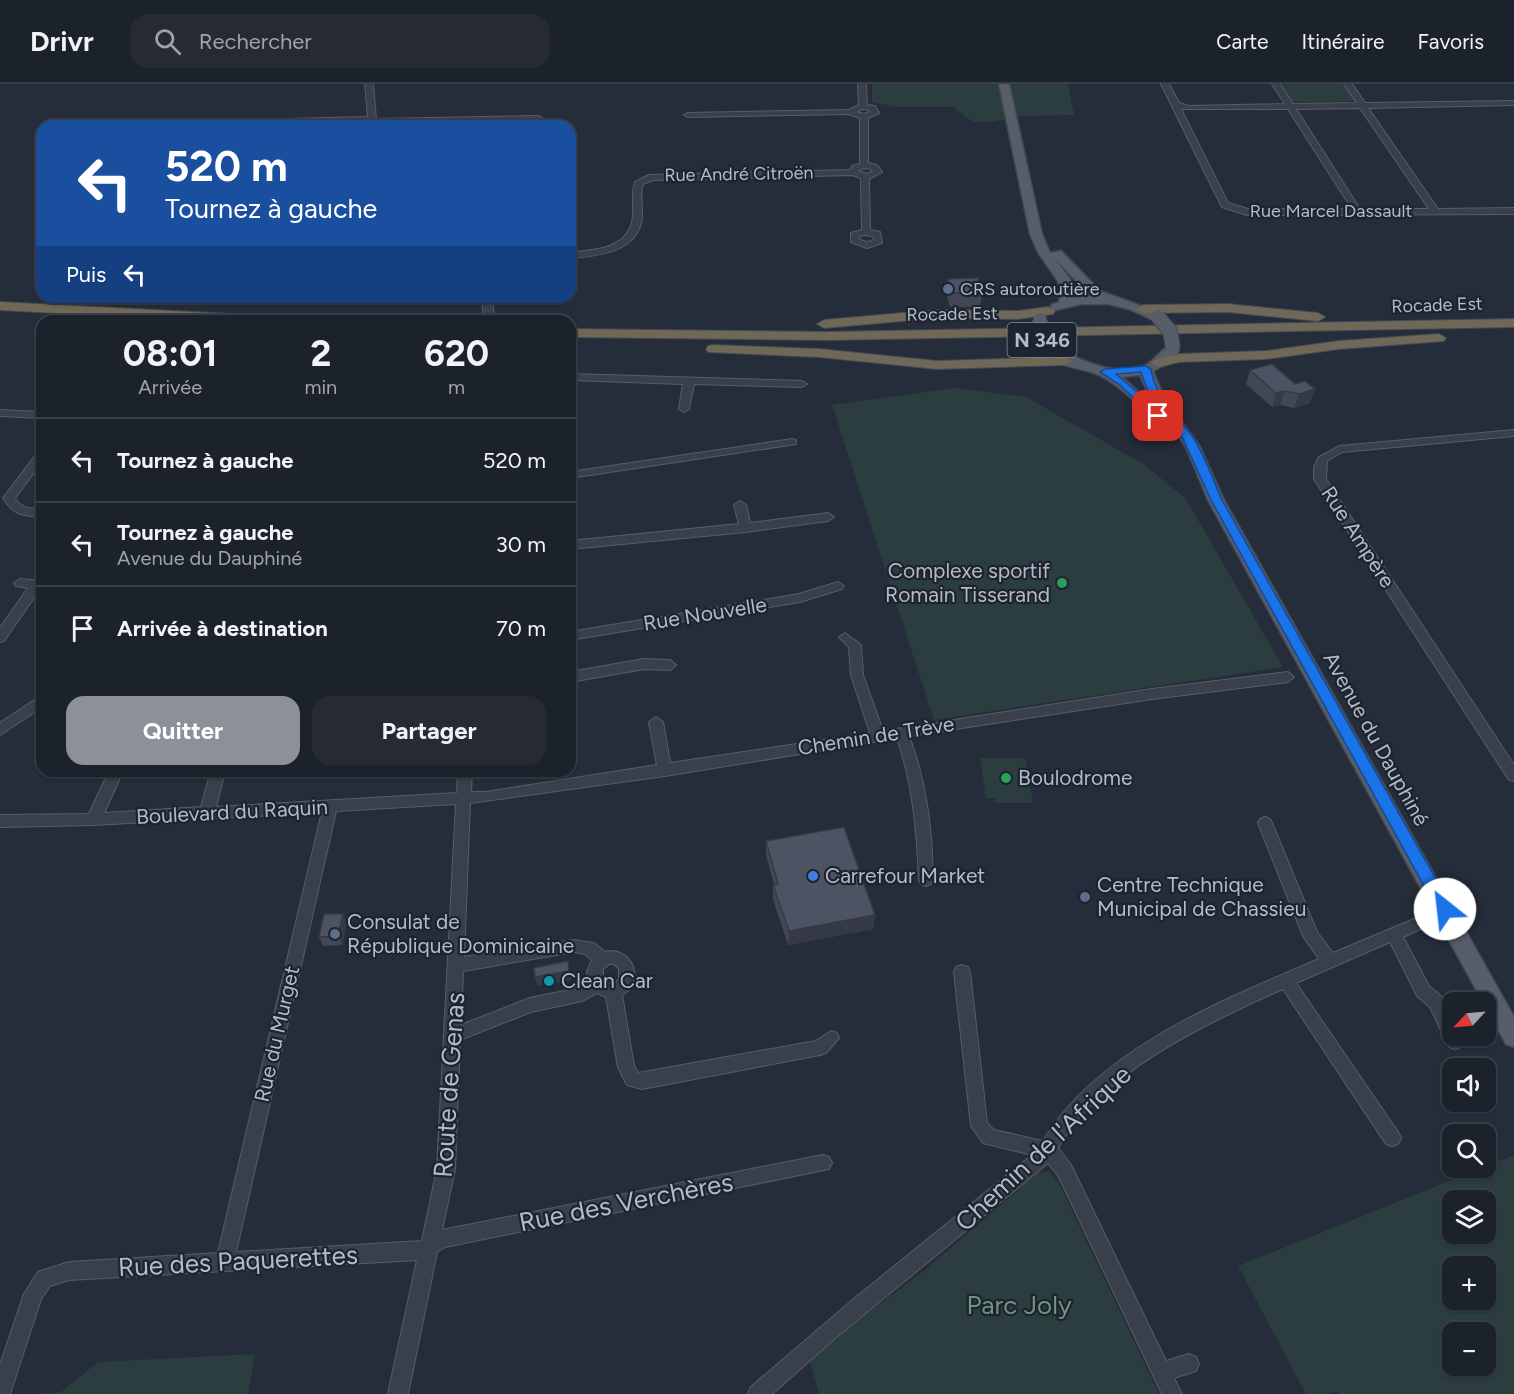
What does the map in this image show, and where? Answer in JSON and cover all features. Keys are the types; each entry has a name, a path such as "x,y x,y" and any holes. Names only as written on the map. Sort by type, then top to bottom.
{"highway":[{"path":"0,306 173,315"},
{"path":"1143,309 1228,308 1349,320 1468,321 1482,324"},
{"path":"0,313 38,315"},
{"path":"576,332 764,329 936,314 1045,316"},
{"name":"Rocade Est","path":"576,332 828,336 1514,322"},
{"path":"1152,366 1179,358 1266,355 1339,345 1514,332"},
{"name":"Rocade Est","path":"576,342 826,343 1514,332"},
{"path":"576,342 796,351 937,365 1065,361"}],"main road":[{"path":"1004,84 1013,136 1032,213 1033,228 1043,251 1062,275 1068,291 1065,303"},
{"path":"1032,213 1043,235 1058,254 1096,294 1143,309 1158,317 1168,327 1173,338 1173,348 1152,366 1105,372 1065,361 1050,352 1041,341 1038,330 1045,316 1065,303 1109,300"},
{"name":"Avenue du Dauphiné","path":"1152,366 1148,381 1155,397 1189,438 1216,500 1514,1037"},
{"name":"Avenue du Dauphiné","path":"1105,372 1123,383 1146,403 1183,440 1200,463"}],"street":[{"path":"369,84 374,120"},
{"path":"862,84 863,107"},
{"name":"Rue Marcel Dassault","path":"1165,84 1225,205 1231,209 1247,212 1514,211"},
{"path":"1276,84 1358,212"},
{"path":"1348,84 1360,105 1436,212"},
{"path":"1175,105 1189,108 1514,103"},
{"path":"688,115 852,112 864,117 872,115 875,111 863,107 855,108 852,112"},
{"path":"864,117 864,165"},
{"path":"456,120 538,118"},
{"path":"864,165 874,167 878,171 874,176 865,177 853,172 855,168 864,165"},
{"name":"Rue André Citroën","path":"576,254 607,249 628,239 637,224 637,188 639,183 652,177 853,172"},
{"path":"865,177 867,232"},
{"path":"576,377 802,384"},
{"path":"684,409 689,381"},
{"path":"0,412 36,415"},
{"name":"Rue Ampère","path":"1514,433 1340,449 1325,455 1319,462 1318,468 1320,479 1514,776"},
{"path":"576,474 792,442"},
{"path":"36,462 9,498 14,507 24,512 36,513"},
{"path":"740,505 746,528"},
{"path":"576,544 746,528 828,517"},
{"path":"20,583 36,584"},
{"path":"0,638 36,585"},
{"name":"Rue Nouvelle","path":"576,635 800,598 838,586"},
{"path":"845,637 855,645 857,675 878,735"},
{"path":"576,676 644,664 670,664"},
{"name":"Chemin de Trève","path":"465,799 665,771 878,735 1288,677"},
{"path":"0,730 36,704"},
{"path":"657,722 665,771"},
{"path":"901,732 919,784 924,820 926,880"},
{"path":"94,819 113,777"},
{"path":"207,813 216,777"},
{"name":"Route de Genas","path":"398,1394 446,1169 465,777"},
{"name":"Boulevard du Raquin","path":"0,821 94,819 465,799"},
{"name":"Rue du Murget","path":"225,1262 330,807"},
{"path":"1265,823 1311,936 1330,961"},
{"name":"Chemin de l'Afrique","path":"759,1394 814,1342 955,1231 1048,1150 1067,1121 1125,1068 1191,1027 1286,981 1424,921"},
{"path":"1394,934 1423,991 1436,1002 1442,1015"},
{"path":"454,1035 530,1005 624,984 629,970 619,959 603,960 589,948 574,946 457,965"},
{"path":"603,960 594,971 594,979 606,987 626,1068 633,1080 642,1081 820,1048 831,1038"},
{"path":"962,972 979,1126 989,1137 1048,1150 1065,1171 1172,1394"},
{"path":"1286,981 1392,1138"},
{"name":"Rue des Verchères","path":"431,1245 448,1238 823,1163"},
{"name":"Rue des Paquerettes","path":"0,1394 33,1294 44,1278 69,1271 422,1251 431,1245"},
{"path":"1161,1372 1189,1364"}],"green space":[{"path":"872,84 1068,84 1074,115 1021,116 992,122 973,122 953,107 896,107 872,102"},
{"path":"1281,84 1345,84 1357,101 1292,102"},
{"name":"Complexe sportif Romain Tisserand","path":"954,388 1026,397 1145,465 1186,499 1283,667 934,720 832,405"},
{"name":"Boulodrome","path":"980,758 1025,758 1033,803 996,803 995,798 986,798"},
{"path":"1514,1155 1514,1394 1339,1394 1337,1391 1327,1394 1306,1394 1238,1266 1457,1178 1496,1178 1496,1162"},
{"name":"Parc Joly","path":"1049,1171 1059,1183 1159,1394 819,1394 809,1358 926,1269 1038,1173"},
{"path":"255,1354 248,1394 40,1394 61,1392 98,1362"}],"building":[{"path":"978,278 982,293 952,293 948,279"},
{"path":"1272,364 1295,384 1305,381 1315,389 1299,394 1285,391 1276,393 1250,370"},
{"name":"Carrefour Market","path":"844,827 875,915 789,931 773,885 778,884 766,841"},
{"path":"324,914 343,914 338,936 319,937"},
{"path":"568,961 569,971 535,977 534,968"}],"place":[{"name":"CRS autoroutière","path":"948,289"},
{"name":"Complexe sportif Romain Tisserand","path":"1062,583"},
{"name":"Boulodrome","path":"1006,778"},
{"name":"Carrefour Market","path":"813,876"},
{"name":"Centre Technique Municipal de Chassieu","path":"1085,897"},
{"name":"Consulat de République Dominicaine","path":"335,934"},
{"name":"Clean Car","path":"549,981"}],"route":[{"path":"1158,416 1123,383 1105,372 1146,369 1155,397 1189,438 1216,500 1445,909"}]}
